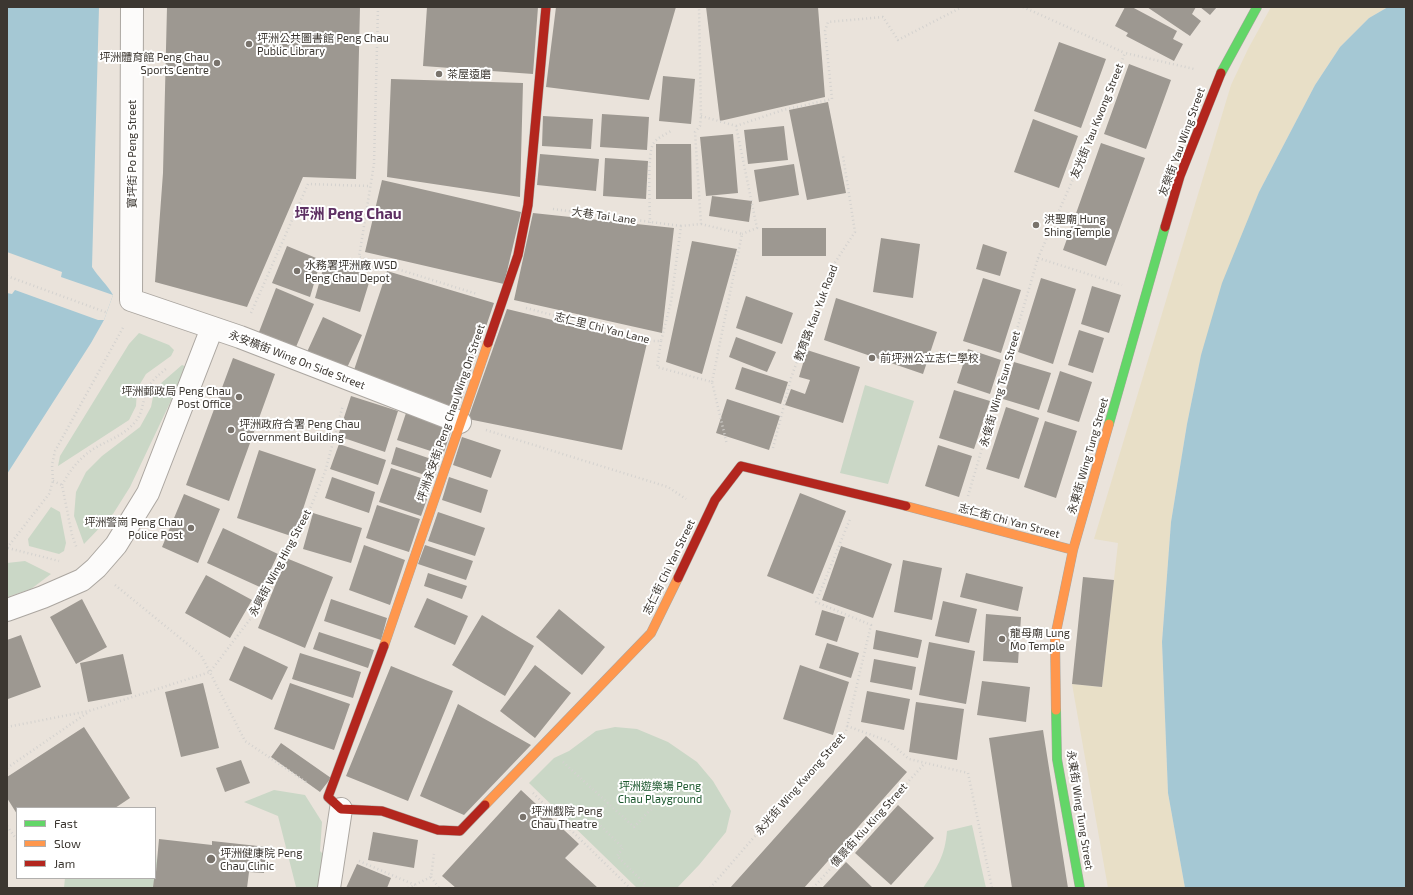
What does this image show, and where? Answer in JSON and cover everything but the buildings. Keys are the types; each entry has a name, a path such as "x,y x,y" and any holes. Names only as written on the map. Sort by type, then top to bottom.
{"street":[{"name":"寶坪街 Po Peng Street","path":"130,309 132,7"},
{"name":"坪洲永安街 Peng Chau Wing On Street","path":"334,803 378,664 518,255 528,205 546,7"},
{"name":"友榮街 Yau Wing Street","path":"1147,293 1180,176 1220,75 1257,7"},
{"name":"永東街 Wing Tung Street","path":"1080,888 1057,759 1055,637 1073,550 1147,293"},
{"name":"永安橫街 Wing On Side Street","path":"130,309 212,328 460,422"},
{"path":"7,610 43,597 82,580 94,571 116,545 148,493 212,328"},
{"name":"志仁街 Chi Yan Street","path":"334,803 382,811 438,830 460,831 651,633 715,500 741,466 1073,550"},
{"path":"329,888 334,850 334,803"}],"path":[{"path":"240,338 308,184 370,186 374,164 378,7"},
{"path":"699,7 701,116 700,126 695,132 701,224"},
{"path":"701,116 736,126 783,110 832,99 825,31 828,22 883,18 898,40 962,7"},
{"path":"1023,7 1125,53"},
{"name":"友光街 Yau Kwong Street","path":"1038,258 1086,150 1125,53 1220,75"},
{"path":"681,226 701,224 742,234 757,228 736,126"},
{"path":"650,223 650,157 653,145 658,138 671,131"},
{"name":"教育路 Kau Yuk Road","path":"766,472 791,378 830,270 855,232 843,156"},
{"name":"志仁里 Chi Yan Lane","path":"370,186 359,257 502,301 651,341 661,341 671,302 681,226"},
{"name":"大巷 Tai Lane","path":"528,205 650,223 681,226"},
{"path":"741,466 730,458 712,382 742,234"},
{"path":"1038,258 1147,293"},
{"name":"永俊街 Wing Tsun Street","path":"961,521 1038,258"},
{"path":"7,276 107,313 130,309"},
{"path":"94,571 7,548 49,494 53,481 52,465 55,451 130,309"},
{"path":"661,341 657,367 712,382"},
{"path":"168,368 151,382 147,390 142,411 135,422 119,436 89,452 72,468 62,485 72,535 80,556 94,571 201,655 245,741 334,803"},
{"name":"永興街 Wing Hing Street","path":"210,672 254,614 284,555 305,521 325,472 350,380"},
{"path":"460,422 668,486 708,514"},
{"path":"53,481 62,485"},
{"name":"永光街 Wing Kwong Street","path":"710,888 846,732 871,625 816,602 860,495"},
{"path":"7,727 89,711 210,672"},
{"path":"7,768 89,711"},
{"path":"847,726 888,741 909,759 968,773 992,888"},
{"path":"562,761 634,827 672,786"},
{"name":"僑景街 Kiu King Street","path":"813,888 925,763"},
{"path":"514,775 630,888"},
{"path":"608,803 593,818 623,848 617,856 645,884 643,888"},
{"path":"7,826 16,839"},
{"path":"431,878 438,830"},
{"path":"334,850 415,885"},
{"path":"408,888 431,878"},
{"path":"431,878 440,888"}],"green space":[{"path":"139,333 169,345 174,350 171,356 146,374 137,389 136,406 129,420 58,466 60,456 129,344"},
{"path":"182,365 187,367 130,487 113,514 84,544 74,516 76,492 86,472 102,456 140,427 151,407 154,392 160,384"},
{"path":"865,385 914,401 888,484 840,473"},
{"path":"51,507 60,512 66,543 64,551 59,554 29,546 28,539"},
{"path":"25,561 51,574 31,589 7,597 7,563"},
{"name":"坪洲遊樂場 Peng Chau Playground","path":"615,727 637,729 668,742 697,762 713,781 731,811 726,832 699,865 677,888 637,888 529,783 554,758 569,751 596,731"},
{"path":"274,790 305,795 322,822 320,851 333,864 332,888 296,887 278,816 244,802"},
{"path":"972,825 986,888 923,888 940,861 947,831"},
{"path":"65,879 155,879 153,888 64,888"}],"sand":[{"path":"1271,7 1388,7 1369,18 1340,47 1315,85 1259,192 1201,355 1187,424 1171,522 1162,642 1168,793 1185,888 1108,888 1072,684 1102,687 1118,543 1094,539 1231,85 1248,49"}],"water":[{"path":"7,7 99,7 92,267 113,295 104,320 91,343 7,474"},
{"path":"1388,7 1406,7 1406,888 1185,888 1168,793 1162,642 1171,522 1187,424 1201,355 1222,283 1259,192 1315,85 1340,47 1369,18"}],"pier":[{"path":"7,252 62,272 61,277 113,295 104,320 98,320 15,290 12,294 7,293"}],"traffic: fast":[{"path":"1221,73 1257,7"},
{"path":"1109,424 1165,227"},
{"path":"1056,710 1057,759 1080,888"}],"traffic: slow":[{"path":"384,646 488,343"},
{"path":"1056,710 1055,637 1073,550 1109,424"},
{"path":"906,506 1073,550"},
{"path":"485,805 651,633 678,578"}],"traffic: jam":[{"path":"488,343 518,255 528,205 546,7"},
{"path":"1165,227 1180,176 1221,73"},
{"path":"678,578 715,500 741,466 906,506"},
{"path":"384,646 328,797 341,809 382,811 438,830 460,831 485,805"}],"place":[{"name":"坪洲公共圖書館 Peng Chau Public Library","path":"249,44"},
{"name":"坪洲體育館 Peng Chau Sports Centre","path":"217,63"},
{"name":"茶屋遠磨","path":"439,74"},
{"name":"洪聖廟 Hung Shing Temple","path":"1036,225"},
{"name":"水務署坪洲廠 WSD Peng Chau Depot","path":"297,271"},
{"name":"前坪洲公立志仁學校","path":"872,358"},
{"name":"坪洲郵政局 Peng Chau Post Office","path":"239,397"},
{"name":"坪洲政府合署 Peng Chau Government Building","path":"231,430"},
{"name":"坪洲警崗 Peng Chau Police Post","path":"191,528"},
{"name":"龍母廟 Lung Mo Temple","path":"1002,639"},
{"name":"坪洲戲院 Peng Chau Theatre","path":"523,817"},
{"name":"坪洲健康院 Peng Chau Clinic","path":"211,859"}],"district":[{"name":"坪洲 Peng Chau","path":"348,214"}]}
